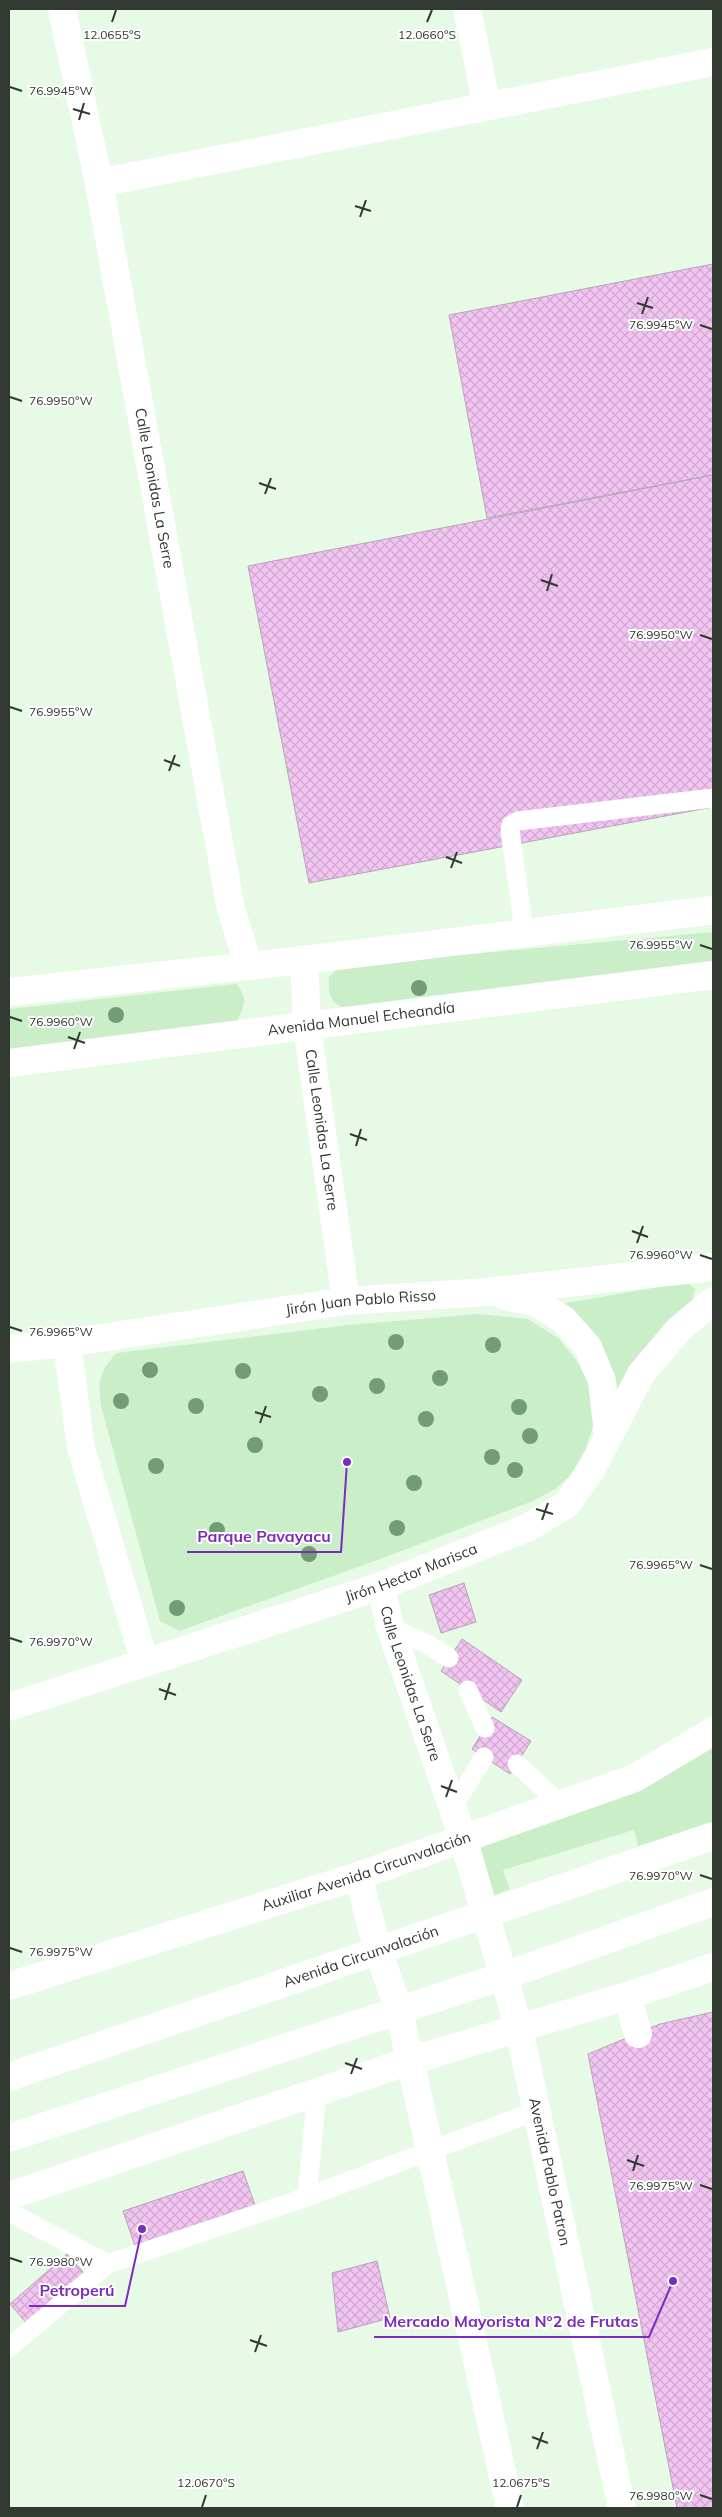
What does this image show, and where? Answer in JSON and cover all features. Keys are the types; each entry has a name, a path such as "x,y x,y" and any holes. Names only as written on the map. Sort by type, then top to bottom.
{"street":[{"name":"Calle Leonidas La Serre","path":"62,9 99,183 231,909 248,966"},
{"path":"467,9 486,106"},
{"path":"99,183 713,62"},
{"path":"9,992 304,960 713,910"},
{"name":"Calle Leonidas La Serre","path":"304,960 308,1027 346,1301"},
{"name":"Avenida Manuel Echeandía","path":"9,1063 713,975"},
{"name":"Jirón Juan Pablo Risso","path":"9,1349 67,1343 346,1301 487,1292 713,1267"},
{"path":"487,1292 535,1302 564,1320 588,1347 602,1381 608,1434"},
{"name":"Jirón Hector Marisca","path":"9,1707 381,1586 529,1527 567,1504 590,1472 608,1434 641,1374 678,1330 713,1301"},
{"path":"67,1343 81,1448 145,1663"},
{"name":"Calle Leonidas La Serre","path":"381,1586 390,1627 463,1838"},
{"name":"Auxiliar Avenida Circunvalación","path":"9,1986 358,1876 635,1778 713,1731"},
{"name":"Avenida Circunvalación","path":"9,2077 713,1836"},
{"name":"Avenida Pablo Patron","path":"463,1838 519,2029 622,2508"},
{"path":"358,1876 378,1950 399,2011 428,2150 510,2508"},
{"path":"9,2138 504,1976 713,1902"},
{"path":"9,2196 409,2061 627,1996 713,1966"},
{"path":"627,1996 638,2034"}],"lane":[{"path":"524,932 510,832 511,825 518,821 713,798"},
{"path":"390,1627 429,1645 449,1658"},
{"path":"468,1690 484,1728"},
{"path":"453,1807 484,1757"},
{"path":"516,1764 560,1804"},
{"path":"307,2197 317,2092"},
{"path":"9,2348 108,2264 307,2197 536,2111"},
{"path":"9,2212 108,2264"}],"green space":[{"path":"713,932 713,969 348,1010 337,1005 331,998 329,988 329,977 340,966"},
{"path":"236,984 242,993 244,1002 236,1022 9,1050 9,1009"},
{"path":"687,1282 695,1289 692,1302 618,1398 565,1307 566,1303"},
{"path":"479,1314 528,1319 558,1338 577,1361 594,1394 595,1420 586,1448 570,1476 555,1489 533,1501 375,1561 179,1631 160,1621 101,1406 101,1377 106,1365 117,1353 348,1325"},
{"path":"713,1748 713,1822 638,1846 634,1830 503,1870 510,1889 490,1897 473,1846 653,1783"}],"building":[{"path":"713,264 713,475 487,518 449,315"},
{"path":"713,475 713,807 309,883 248,566"},
{"path":"464,1583 476,1622 441,1633 429,1595"},
{"path":"462,1639 522,1680 501,1712 441,1671"},
{"path":"492,1717 531,1741 510,1774 472,1749"},
{"path":"713,2012 713,2508 677,2508 588,2054 660,2024"},
{"path":"243,2171 256,2208 136,2249 123,2211"},
{"path":"67,2254 84,2273 27,2324 10,2304"},
{"path":"377,2261 390,2318 338,2332 332,2273"}],"place":[{"name":"Parque Pavayacu","path":"347,1462"},
{"name":"Petroperú","path":"142,2229"},
{"name":"Mercado Mayorista N°2 de Frutas","path":"673,2281"}]}
